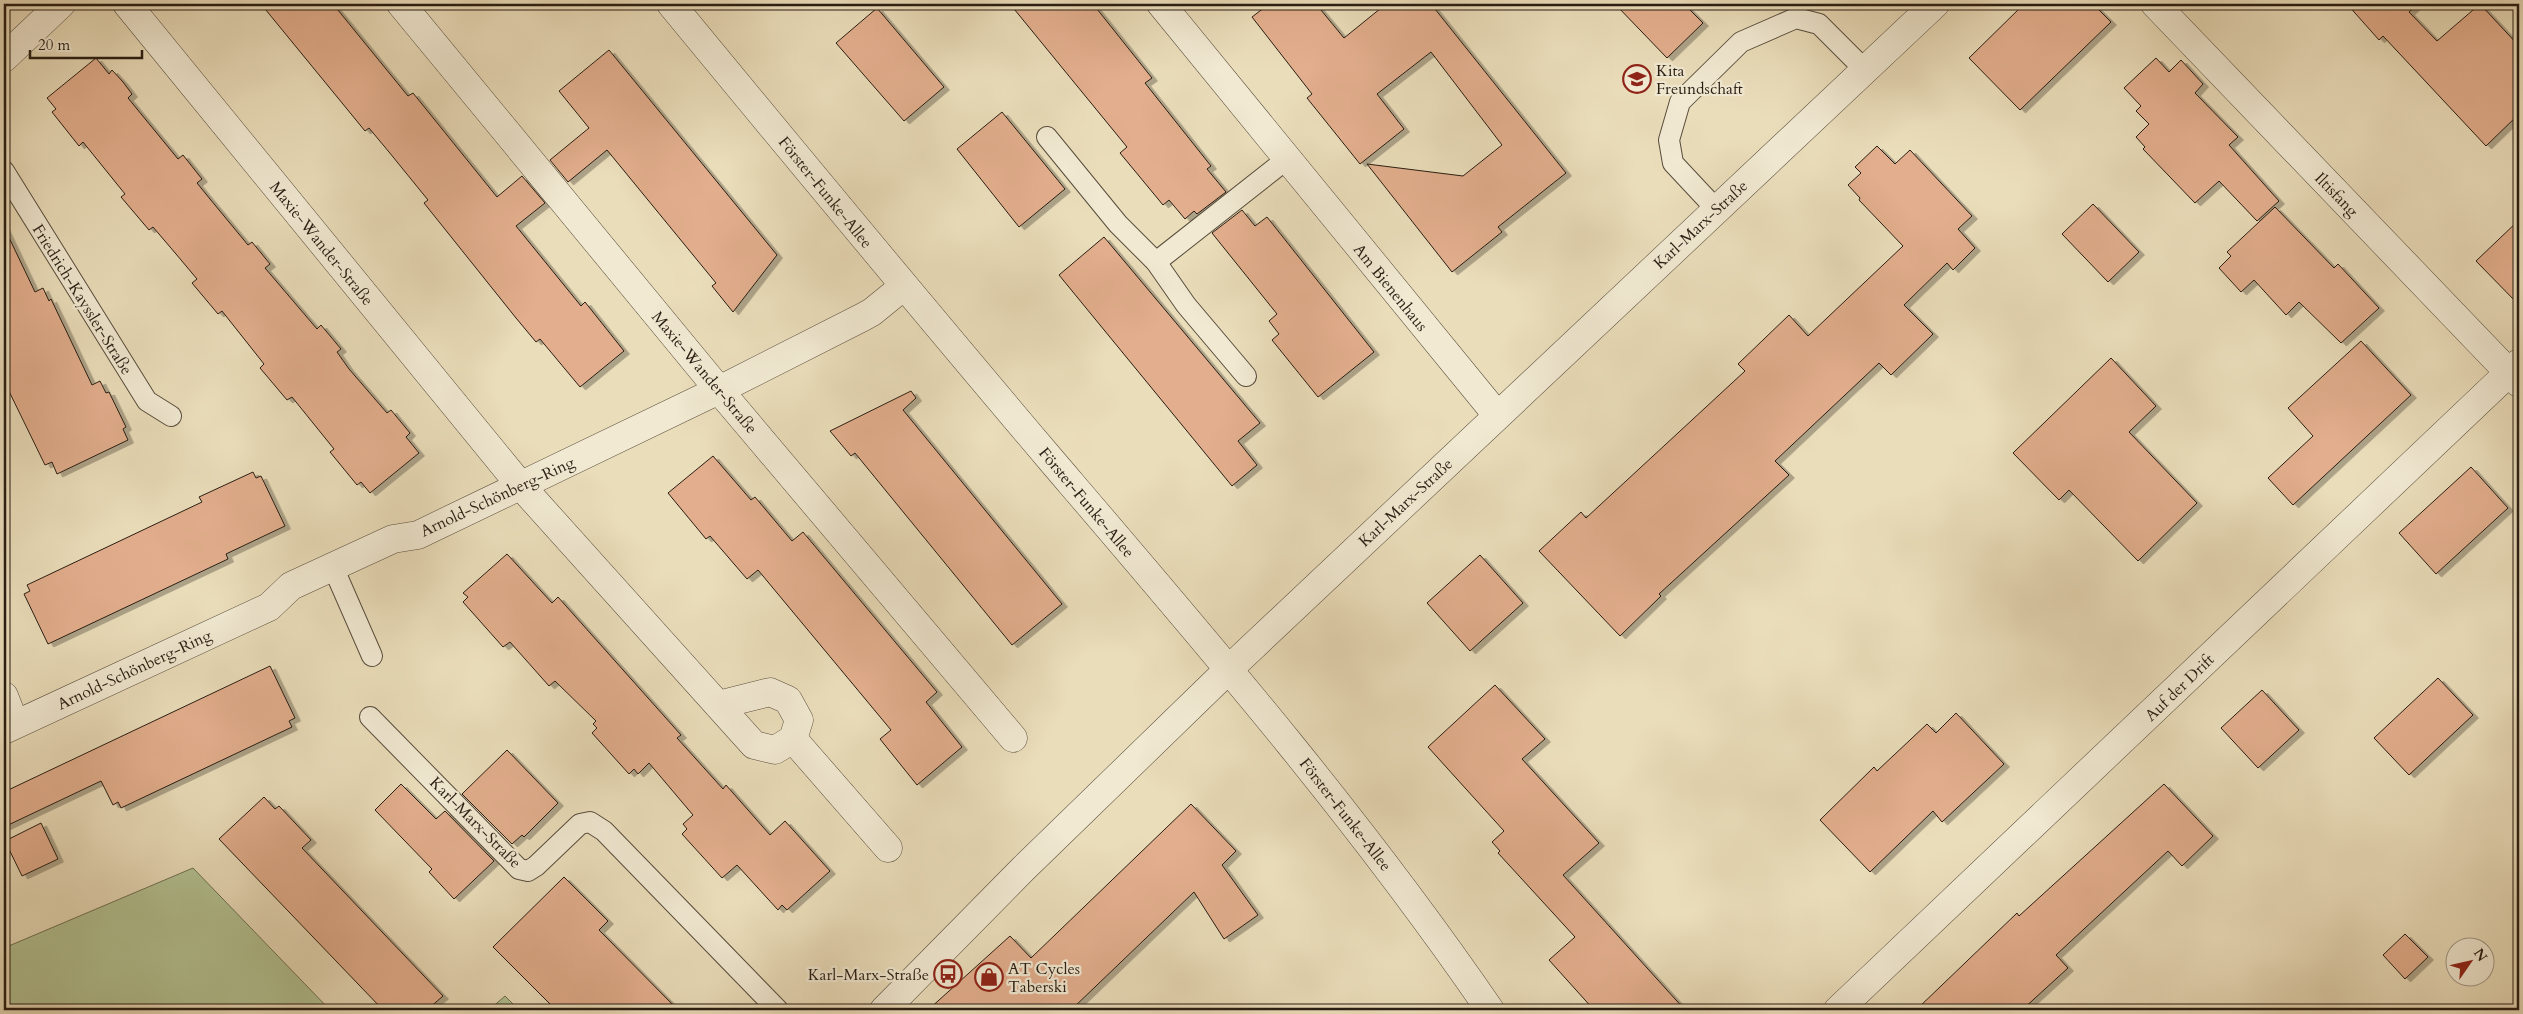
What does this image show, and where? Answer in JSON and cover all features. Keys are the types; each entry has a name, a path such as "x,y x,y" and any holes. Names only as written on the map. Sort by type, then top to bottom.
{"street":[{"path":"4,58 61,4"},
{"name":"Maxie-Wander-Straße","path":"127,4 520,486 754,745 775,750 793,739"},
{"name":"Maxie-Wander-Straße","path":"401,4 719,390 1013,738"},
{"name":"Förster-Funke-Allee","path":"671,4 904,286 1300,755 1426,917 1490,1010"},
{"name":"Am Bienenhaus","path":"1161,4 1497,415"},
{"name":"Karl-Marx-Straße","path":"884,1010 1024,869 1229,669 1935,4"},
{"name":"Iltisfang","path":"2155,4 2516,373"},
{"name":"Arnold-Schönberg-Ring","path":"10,727 269,607 290,586 393,539 418,535 719,390 872,312 904,286"},
{"name":"Auf der Drift","path":"1838,1010 2516,373"},
{"path":"718,705 770,692 788,700 799,720 793,739 888,848"},
{"path":"4,696 10,727"}],"lane":[{"path":"1716,209 1674,163 1669,140 1680,102 1741,42 1796,18 1819,24 1865,70"},
{"path":"1047,137 1118,224 1156,262 1186,305 1246,376"},
{"path":"1156,262 1287,159"},
{"name":"Friedrich-Kayssler-Straße","path":"4,171 146,401 172,416"},
{"path":"332,567 372,656"},
{"name":"Karl-Marx-Straße","path":"370,717 519,869 528,871 536,866 580,824 590,822 604,831 778,1010"}],"green space":[{"path":"193,868 330,1010 4,1010 4,948"},
{"path":"505,996 519,1010 489,1010"}],"building":[{"path":"261,4 333,4 408,96 413,93 497,197 522,176 545,203 516,226 581,306 585,302 624,351 580,387 540,339 536,342 516,318 424,203 428,200 369,128 365,131"},
{"path":"1010,4 1093,4 1152,78 1145,83 1211,166 1207,169 1226,192 1197,214 1194,211 1185,219 1169,200 1163,205 1120,153 1127,147"},
{"path":"1269,4 1316,4 1344,38 1386,4 1431,4 1566,173 1498,227 1502,232 1452,272 1367,164 1463,176 1502,145 1431,52 1377,94 1404,129 1360,164 1307,98 1312,94 1252,17"},
{"path":"1615,4 1684,4 1703,23 1667,58"},
{"path":"2024,4 2093,4 2111,22 2020,110 1969,58"},
{"path":"2347,4 2418,4 2409,12 2437,41 2480,4 2519,46 2519,114 2486,146 2383,36 2379,40"},
{"path":"877,8 944,87 904,121 836,43"},
{"path":"609,50 777,255 733,312 712,286 716,283 607,150 568,182 550,160 589,128 559,91"},
{"path":"96,58 109,74 112,70 123,82 132,94 128,98 178,159 183,155 202,179 197,183 248,245 252,242 270,264 265,268 317,329 321,325 341,349 337,352 349,369 387,413 391,410 410,433 406,437 419,453 370,493 361,482 357,485 330,452 334,449 292,397 287,400 260,368 264,364 222,311 218,314 192,283 197,279 153,227 149,230 121,197 125,194 83,142 79,146 52,112 56,109 47,98"},
{"path":"2156,58 2169,72 2181,60 2203,84 2195,93 2238,137 2229,145 2279,201 2257,221 2219,181 2195,203 2143,149 2145,147 2136,137 2149,124 2136,111 2141,106 2124,88"},
{"path":"1002,112 1065,189 1019,227 957,149"},
{"path":"1877,146 1895,164 1910,150 1972,216 1958,229 1975,248 1953,270 1947,263 1904,305 1933,334 1891,375 1879,363 1775,461 1789,475 1659,594 1661,596 1620,636 1539,551 1581,512 1586,518 1745,371 1738,364 1789,315 1808,336 1903,246 1859,200 1860,198 1848,185 1861,173 1855,167"},
{"path":"2093,204 2139,252 2108,282 2062,234"},
{"path":"2275,207 2334,268 2338,264 2379,308 2341,343 2299,302 2286,315 2254,280 2241,292 2219,268 2231,256 2227,252"},
{"path":"1242,210 1255,226 1267,217 1374,352 1318,397 1272,340 1279,334 1269,321 1277,314 1212,233"},
{"path":"2519,220 2519,305 2476,261"},
{"path":"4,227 35,292 43,288 49,301 51,299 92,385 100,381 106,393 109,392 126,427 123,429 128,440 57,474 52,462 45,465 4,381"},
{"path":"1104,237 1260,423 1238,441 1257,465 1232,486 1059,275"},
{"path":"2361,341 2411,395 2293,505 2268,478 2313,436 2288,408"},
{"path":"2111,358 2156,406 2129,432 2197,503 2138,561 2069,490 2059,500 2013,453"},
{"path":"911,391 916,398 903,410 1062,604 1012,645 855,453 851,456 830,431"},
{"path":"713,456 751,500 755,497 792,541 803,532 937,692 926,702 962,747 917,785 880,739 891,730 758,570 747,579 710,536 706,539 668,493"},
{"path":"2471,467 2508,508 2436,574 2399,533"},
{"path":"253,472 256,478 261,476 285,526 226,554 228,559 48,644 24,594 30,591 27,585 202,502 199,497"},
{"path":"507,554 552,603 558,597 681,735 677,738 723,789 726,785 770,835 785,821 830,871 787,910 782,905 778,910 737,865 722,878 682,834 687,829 683,824 693,815 649,763 638,774 634,769 629,774 592,733 597,728 593,724 596,721 555,681 549,686 510,642 503,647 463,602 468,597 463,593"},
{"path":"1480,555 1523,603 1470,651 1427,603"},
{"path":"270,666 295,718 289,721 292,727 121,808 118,802 113,805 101,781 4,827 4,792"},
{"path":"2438,678 2473,715 2409,775 2374,738"},
{"path":"1495,685 1545,739 1522,759 1599,843 1563,875 1685,1010 1594,1010 1549,960 1575,937 1498,853 1500,851 1492,842 1504,831 1428,747"},
{"path":"2262,690 2299,730 2258,768 2221,728"},
{"path":"1956,713 2004,764 1942,822 1933,811 1870,872 1820,820 1874,767 1877,771 1927,724 1936,733"},
{"path":"507,750 558,803 524,837 522,835 512,844 462,794"},
{"path":"401,784 436,819 445,811 494,861 454,899 429,872 432,869 375,810"},
{"path":"2164,784 2213,836 2182,866 2168,851 2056,955 2068,968 2022,1010 1916,1010 2017,913 2019,916"},
{"path":"264,797 275,809 279,806 311,840 302,848 443,996 427,1010 383,1010 219,839"},
{"path":"1191,804 1236,851 1222,865 1258,915 1224,939 1194,892 1071,1010 928,1010 1010,936 1031,958"},
{"path":"41,823 58,859 22,876 5,841"},
{"path":"564,877 608,921 599,930 678,1010 556,1010 493,947"},
{"path":"2405,934 2428,957 2405,979 2383,955"}],"place":[{"name":"Kita Freundschaft","path":"1637,79"},
{"name":"Karl-Marx-Straße","path":"948,974"},
{"name":"AT Cycles Taberski","path":"989,977"}]}
